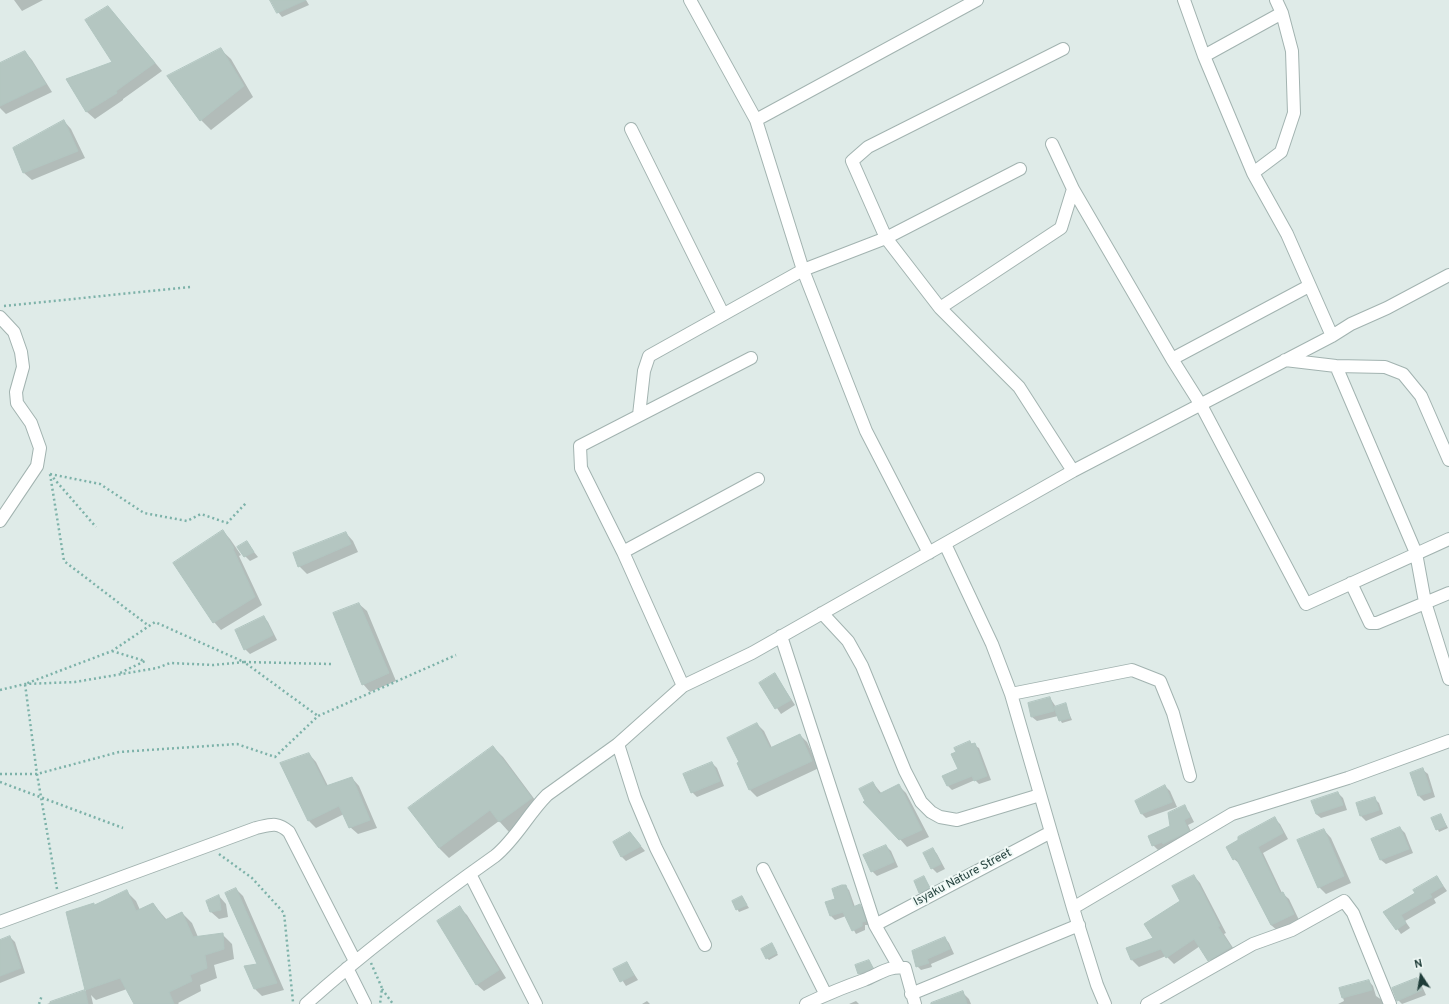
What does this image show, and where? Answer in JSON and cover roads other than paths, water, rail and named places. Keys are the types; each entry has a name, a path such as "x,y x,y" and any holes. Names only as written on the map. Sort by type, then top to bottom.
{"street":[{"path":"690,0 756,120 803,270 866,431 929,554"},
{"path":"756,120 977,0"},
{"path":"1184,0 1204,56 1253,173 1287,234 1332,336"},
{"path":"1253,173 1281,152 1294,113 1292,51 1282,13 1276,0"},
{"path":"1204,56 1282,13"},
{"path":"1063,49 868,148 852,162 886,238 940,308 1019,386 1073,471"},
{"path":"631,129 723,314"},
{"path":"1052,144 1073,189 1172,359 1201,404 1306,604 1449,539"},
{"path":"638,415 644,371 648,356 803,270 886,238 1020,169"},
{"path":"940,308 1061,228 1073,189"},
{"path":"306,1004 367,951 422,908 506,847 538,804 547,795 618,744 683,686 752,653 1073,471 1332,336 1350,324 1387,308 1449,275"},
{"path":"1172,359 1309,286"},
{"path":"0,317 14,332 22,352 23,367 16,392 17,403 31,423 40,448 37,466 0,522"},
{"path":"683,686 623,552 581,468 580,446 751,358"},
{"path":"1285,360 1336,366 1385,367 1403,374 1421,396 1448,454"},
{"path":"1336,366 1416,553 1425,602 1449,679"},
{"path":"623,552 758,479"},
{"path":"945,544 992,644 1011,694 1073,908 1097,984 1105,1004"},
{"path":"1351,583 1370,623 1377,623 1449,592"},
{"path":"822,613 848,641 862,666 905,771 921,802 931,812 940,817 957,820 1040,795"},
{"path":"781,636 875,925 899,967"},
{"path":"1011,694 1132,670 1160,681 1173,713 1190,776"},
{"path":"1073,908 1232,814 1348,778 1449,741"},
{"path":"618,744 635,798 656,848 705,946"},
{"path":"0,922 256,828 281,825 289,832 351,964 365,1004"},
{"name":"Isyaku Nature Street","path":"875,925 1051,832"},
{"path":"763,869 826,995"},
{"path":"470,874 536,1004"},
{"path":"1147,1004 1253,944 1292,930 1344,901 1353,913 1390,1004"},
{"path":"806,1004 848,984 865,980 877,973 899,967 905,968 913,999 1079,925"}]}
